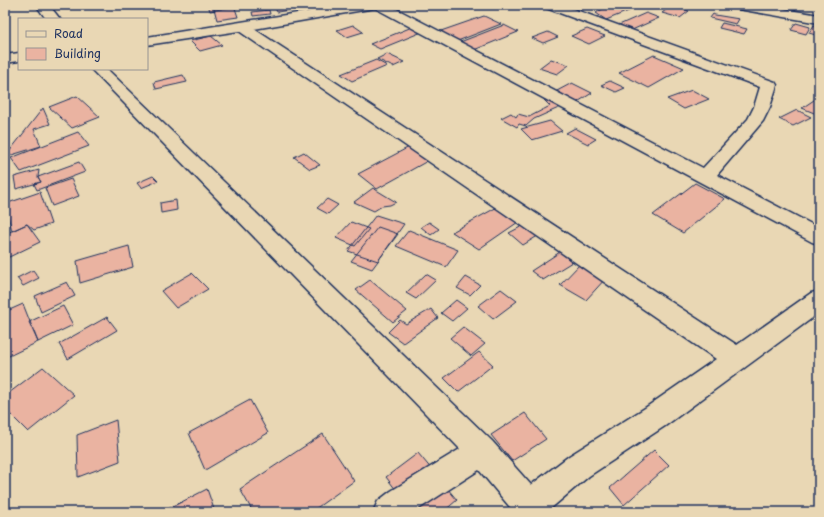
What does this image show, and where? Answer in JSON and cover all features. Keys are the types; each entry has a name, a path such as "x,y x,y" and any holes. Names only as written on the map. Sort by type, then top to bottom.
{"street":[{"path":"42,5 52,18"},
{"path":"148,41 372,5"},
{"path":"379,5 819,237"},
{"path":"550,5 769,85 762,107 755,121 705,177"},
{"path":"738,5 819,19"},
{"path":"242,27 736,358"},
{"path":"5,59 18,57"},
{"path":"99,70 482,451 532,509 579,466 655,417 819,300"},
{"path":"389,512 402,502 482,451"}],"building":[{"path":"208,5 231,5 232,7 210,11"},
{"path":"213,5 234,5 238,17 217,20"},
{"path":"609,5 631,10 606,20 596,13"},
{"path":"294,6 296,9 277,12 275,8"},
{"path":"671,6 689,11 680,18 662,13"},
{"path":"269,10 270,14 253,16 252,12"},
{"path":"646,13 659,18 632,30 619,25"},
{"path":"713,14 739,19 736,24 710,18"},
{"path":"484,16 501,24 455,42 438,32"},
{"path":"722,23 747,29 744,34 719,28"},
{"path":"796,23 810,27 806,34 791,30"},
{"path":"353,25 363,32 347,37 337,30"},
{"path":"504,25 518,32 469,52 455,44"},
{"path":"814,25 819,26 819,36 809,33"},
{"path":"412,27 422,32 380,49 370,44"},
{"path":"587,29 605,36 589,44 571,36"},
{"path":"548,32 558,37 543,43 532,38"},
{"path":"211,36 222,45 200,51 190,41"},
{"path":"387,54 404,62 393,67 377,59"},
{"path":"654,55 684,68 649,88 619,73"},
{"path":"551,59 569,65 557,74 539,68"},
{"path":"376,60 387,66 352,81 341,74"},
{"path":"183,75 187,82 156,89 154,82"},
{"path":"610,81 625,88 616,92 601,85"},
{"path":"572,83 592,93 576,103 555,92"},
{"path":"692,90 709,99 684,109 667,99"},
{"path":"77,96 100,117 72,128 49,107"},
{"path":"544,97 563,106 534,119 526,126 519,124 517,127 501,118 511,113 516,117 518,114 529,117 550,106 544,100"},
{"path":"819,98 819,115 802,108"},
{"path":"43,108 50,124 34,129 41,146 5,157"},
{"path":"797,110 811,117 793,126 779,119"},
{"path":"550,121 562,131 532,140 521,129"},
{"path":"575,128 596,139 588,144 566,133"},
{"path":"78,132 89,146 21,172 11,158"},
{"path":"411,146 431,159 377,189 358,174"},
{"path":"304,152 320,165 310,169 294,157"},
{"path":"79,162 85,172 37,190 34,184 41,182 38,177"},
{"path":"39,170 38,177 41,182 16,189 14,177"},
{"path":"153,176 158,181 141,188 137,183"},
{"path":"71,179 79,196 52,206 45,188"},
{"path":"695,183 725,199 683,233 653,215"},
{"path":"373,188 396,202 390,205 382,206 374,211 354,202"},
{"path":"40,192 51,224 34,230 27,224 12,231 5,204"},
{"path":"327,199 338,205 328,214 317,208"},
{"path":"176,200 177,210 161,213 160,203"},
{"path":"501,205 521,220 479,249 452,232"},
{"path":"376,215 404,224 378,261 348,251"},
{"path":"351,222 369,229 355,246 336,238"},
{"path":"429,222 439,229 431,235 421,227"},
{"path":"528,223 541,234 523,245 509,233"},
{"path":"27,224 40,242 5,259 5,234"},
{"path":"378,227 398,234 372,269 351,261"},
{"path":"409,230 458,250 446,267 396,246"},
{"path":"129,246 133,267 80,283 77,261"},
{"path":"560,252 572,262 543,280 531,271"},
{"path":"580,264 606,278 586,300 560,285"},
{"path":"33,270 39,278 23,286 17,278"},
{"path":"192,273 208,289 176,308 161,291"},
{"path":"426,274 436,280 416,299 406,293"},
{"path":"466,277 480,285 470,295 457,288"},
{"path":"370,280 407,311 393,322 356,290"},
{"path":"67,282 75,296 41,312 35,296"},
{"path":"501,289 517,301 493,319 478,306"},
{"path":"456,300 467,308 452,321 441,313"},
{"path":"23,304 38,342 7,357 5,350 5,312"},
{"path":"63,306 73,325 38,342 29,322"},
{"path":"431,309 438,318 403,343 388,332 400,320 406,324"},
{"path":"107,317 117,330 68,359 59,344"},
{"path":"463,327 485,344 471,356 450,338"},
{"path":"479,352 493,365 458,392 444,378"},
{"path":"43,367 74,395 28,432 5,409 5,396"},
{"path":"250,400 268,433 205,470 189,433"},
{"path":"525,413 546,439 512,461 491,435"},
{"path":"116,420 120,461 78,477 77,435"},
{"path":"323,434 354,481 311,512 253,512 240,489"},
{"path":"654,450 669,465 624,505 610,488"},
{"path":"418,453 457,500 443,512 413,512 386,477"},
{"path":"207,489 215,512 162,512"}]}
